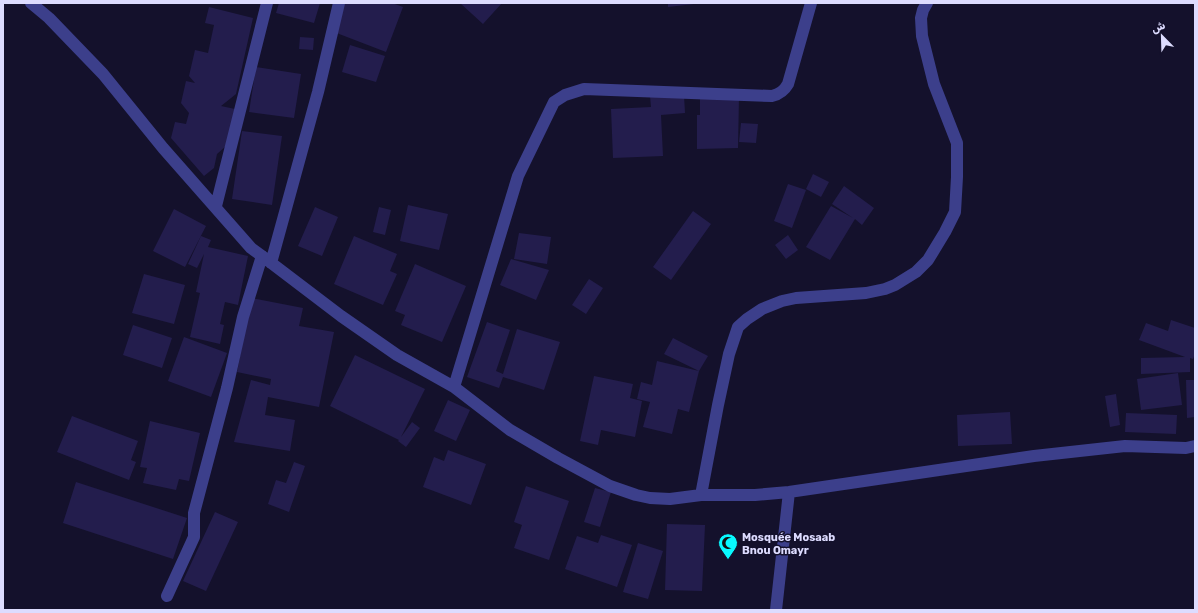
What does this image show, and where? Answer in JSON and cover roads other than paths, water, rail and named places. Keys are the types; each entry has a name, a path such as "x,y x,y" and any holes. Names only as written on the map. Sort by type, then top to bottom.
{"street":[{"path":"31,3 49,18 103,74 163,148 252,248 341,316 397,355 454,387 510,430 610,486 650,498 670,499 701,494 755,495 788,492 1034,456 1125,446 1186,448 1195,446"},
{"path":"216,206 268,3"},
{"path":"167,596 194,537 194,513 227,388 243,317 266,259 318,92 339,3"},
{"path":"454,387 518,176 554,102 565,95 584,89 772,96 779,94 788,84 810,3"},
{"path":"701,494 729,354 738,327 762,309 782,301 796,298 866,293 886,290 916,272 928,260 955,212 957,177 956,143 934,84 922,36 921,18 927,3"},
{"path":"776,610 788,492"}],"place":[{"name":"Mosquée Mosaab Bnou Omayr","path":"728,560"}]}
